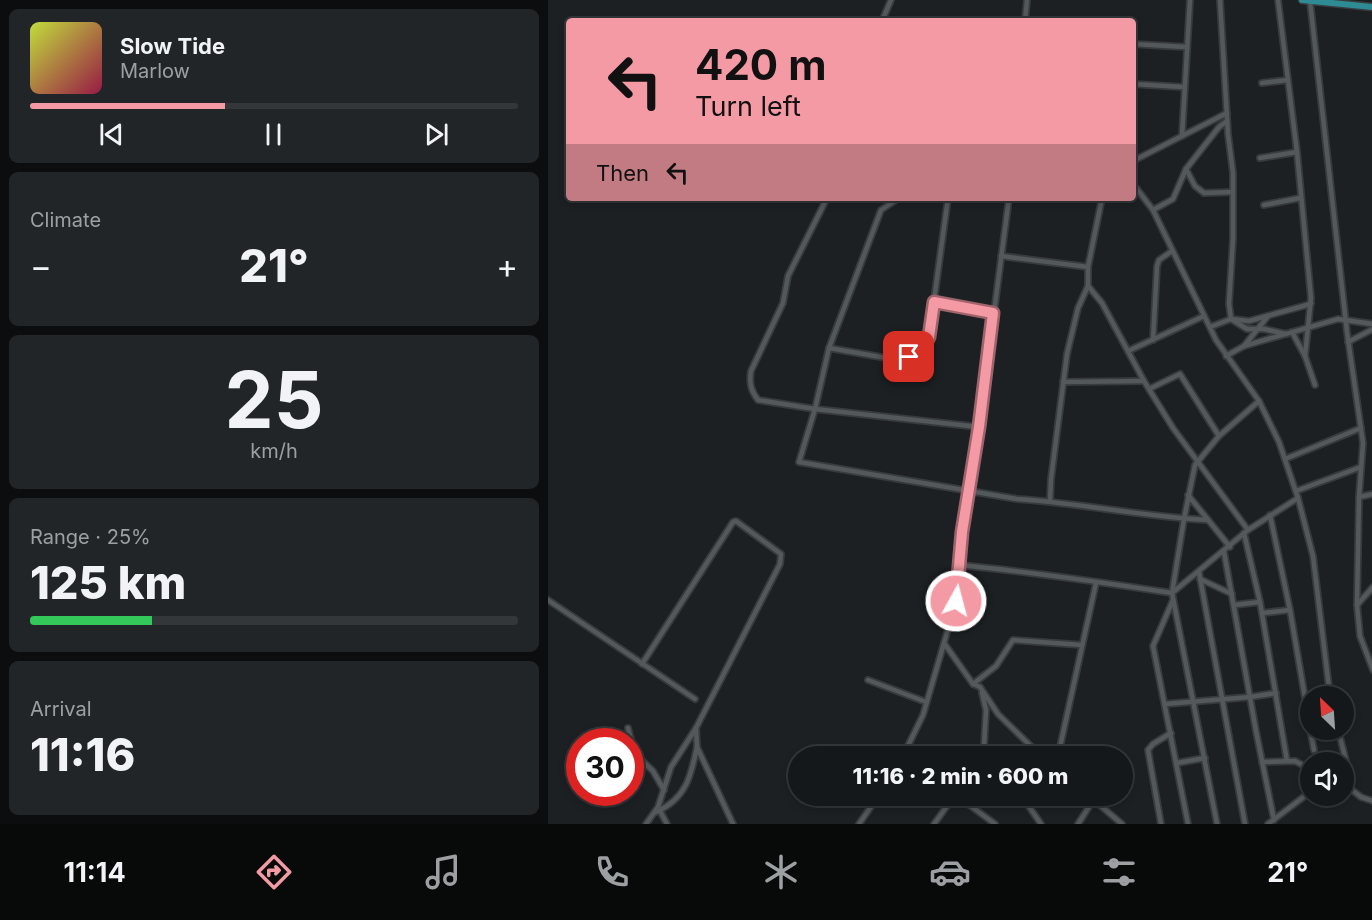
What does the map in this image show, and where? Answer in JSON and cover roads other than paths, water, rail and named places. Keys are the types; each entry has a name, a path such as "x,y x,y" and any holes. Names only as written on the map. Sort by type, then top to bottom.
{"main road":[{"path":"1302,0 1373,7"}],"street":[{"path":"882,18 891,0"},
{"path":"1025,18 1027,0"},
{"path":"1182,136 1183,87 1190,0"},
{"path":"1220,0 1227,121 1233,173 1233,239 1229,304 1231,319 1242,327 1289,333 1305,356 1315,385"},
{"path":"1278,0 1297,152 1311,303 1305,356"},
{"path":"1310,1 1348,342 1363,443 1357,604 1360,636 1373,670"},
{"path":"1136,44 1186,47"},
{"path":"1262,83 1288,80"},
{"path":"1136,84 1183,87"},
{"path":"1136,159 1227,113"},
{"path":"1153,210 1172,199 1186,169 1219,127 1227,121"},
{"path":"1260,158 1297,152"},
{"path":"1186,169 1195,186 1204,193 1233,192"},
{"path":"1136,188 1153,210 1226,356 1259,401 1285,459 1313,556 1329,686"},
{"path":"1264,205 1300,198"},
{"path":"826,201 788,276 783,303 751,371 749,381 752,392 758,400 815,409 979,427"},
{"path":"894,201 881,210 829,348 815,409 799,462 968,491 1184,519 1208,520"},
{"path":"829,348 898,360 909,357 925,345 929,337 948,201"},
{"path":"908,746 926,702 956,601 962,532 979,427 1009,201"},
{"path":"1050,501 1067,354 1078,308 1088,286 1088,267 1101,201"},
{"path":"1153,340 1158,260 1172,251"},
{"path":"1001,256 1088,267"},
{"path":"1088,286 1102,303 1144,381 1173,428 1246,531 1288,761"},
{"path":"934,302 993,313"},
{"path":"1210,327 1231,319 1249,321 1311,303"},
{"path":"1128,351 1204,315"},
{"path":"1244,346 1268,316"},
{"path":"1226,356 1244,346 1338,319 1373,324"},
{"path":"1348,342 1373,329"},
{"path":"1149,389 1180,374 1219,436"},
{"path":"1064,382 1144,381"},
{"path":"1217,824 1172,593 1188,495 1196,462 1219,436 1259,401"},
{"path":"1285,459 1361,428"},
{"path":"1296,491 1361,467"},
{"path":"1360,497 1373,494"},
{"path":"1188,495 1230,547"},
{"path":"960,565 1052,575 1172,593 1230,547 1246,531 1298,498"},
{"path":"1270,515 1305,686"},
{"path":"642,664 733,522 736,521 781,554 780,564 767,591 696,728 671,767 659,809 667,824"},
{"path":"1224,552 1274,820"},
{"path":"1199,572 1220,698 1245,824"},
{"path":"1200,579 1232,594"},
{"path":"1060,746 1096,583"},
{"path":"1357,604 1373,587"},
{"path":"548,600 695,699"},
{"path":"1173,600 1153,646 1188,824"},
{"path":"1234,605 1260,602"},
{"path":"1262,613 1289,610"},
{"path":"973,684 996,666 1013,640 1082,645"},
{"path":"944,644 973,684 980,687 998,714 1031,746"},
{"path":"868,680 926,702"},
{"path":"980,687 986,710 984,746"},
{"path":"1165,704 1276,693"},
{"path":"646,824 653,813 686,787 696,747 696,728"},
{"path":"1162,824 1148,750 1153,744 1171,733"},
{"path":"1312,740 1314,750"},
{"path":"696,747 733,824"},
{"path":"1177,763 1205,758"},
{"path":"1262,762 1295,761 1300,764"},
{"path":"644,762 653,771 664,790"},
{"path":"1354,792 1373,801"},
{"path":"1268,824 1300,800"},
{"path":"859,824 871,806"},
{"path":"934,824 948,806"},
{"path":"971,806 995,824"},
{"path":"1029,806 1041,824"},
{"path":"1078,824 1090,806"},
{"path":"1101,806 1122,824"}]}
